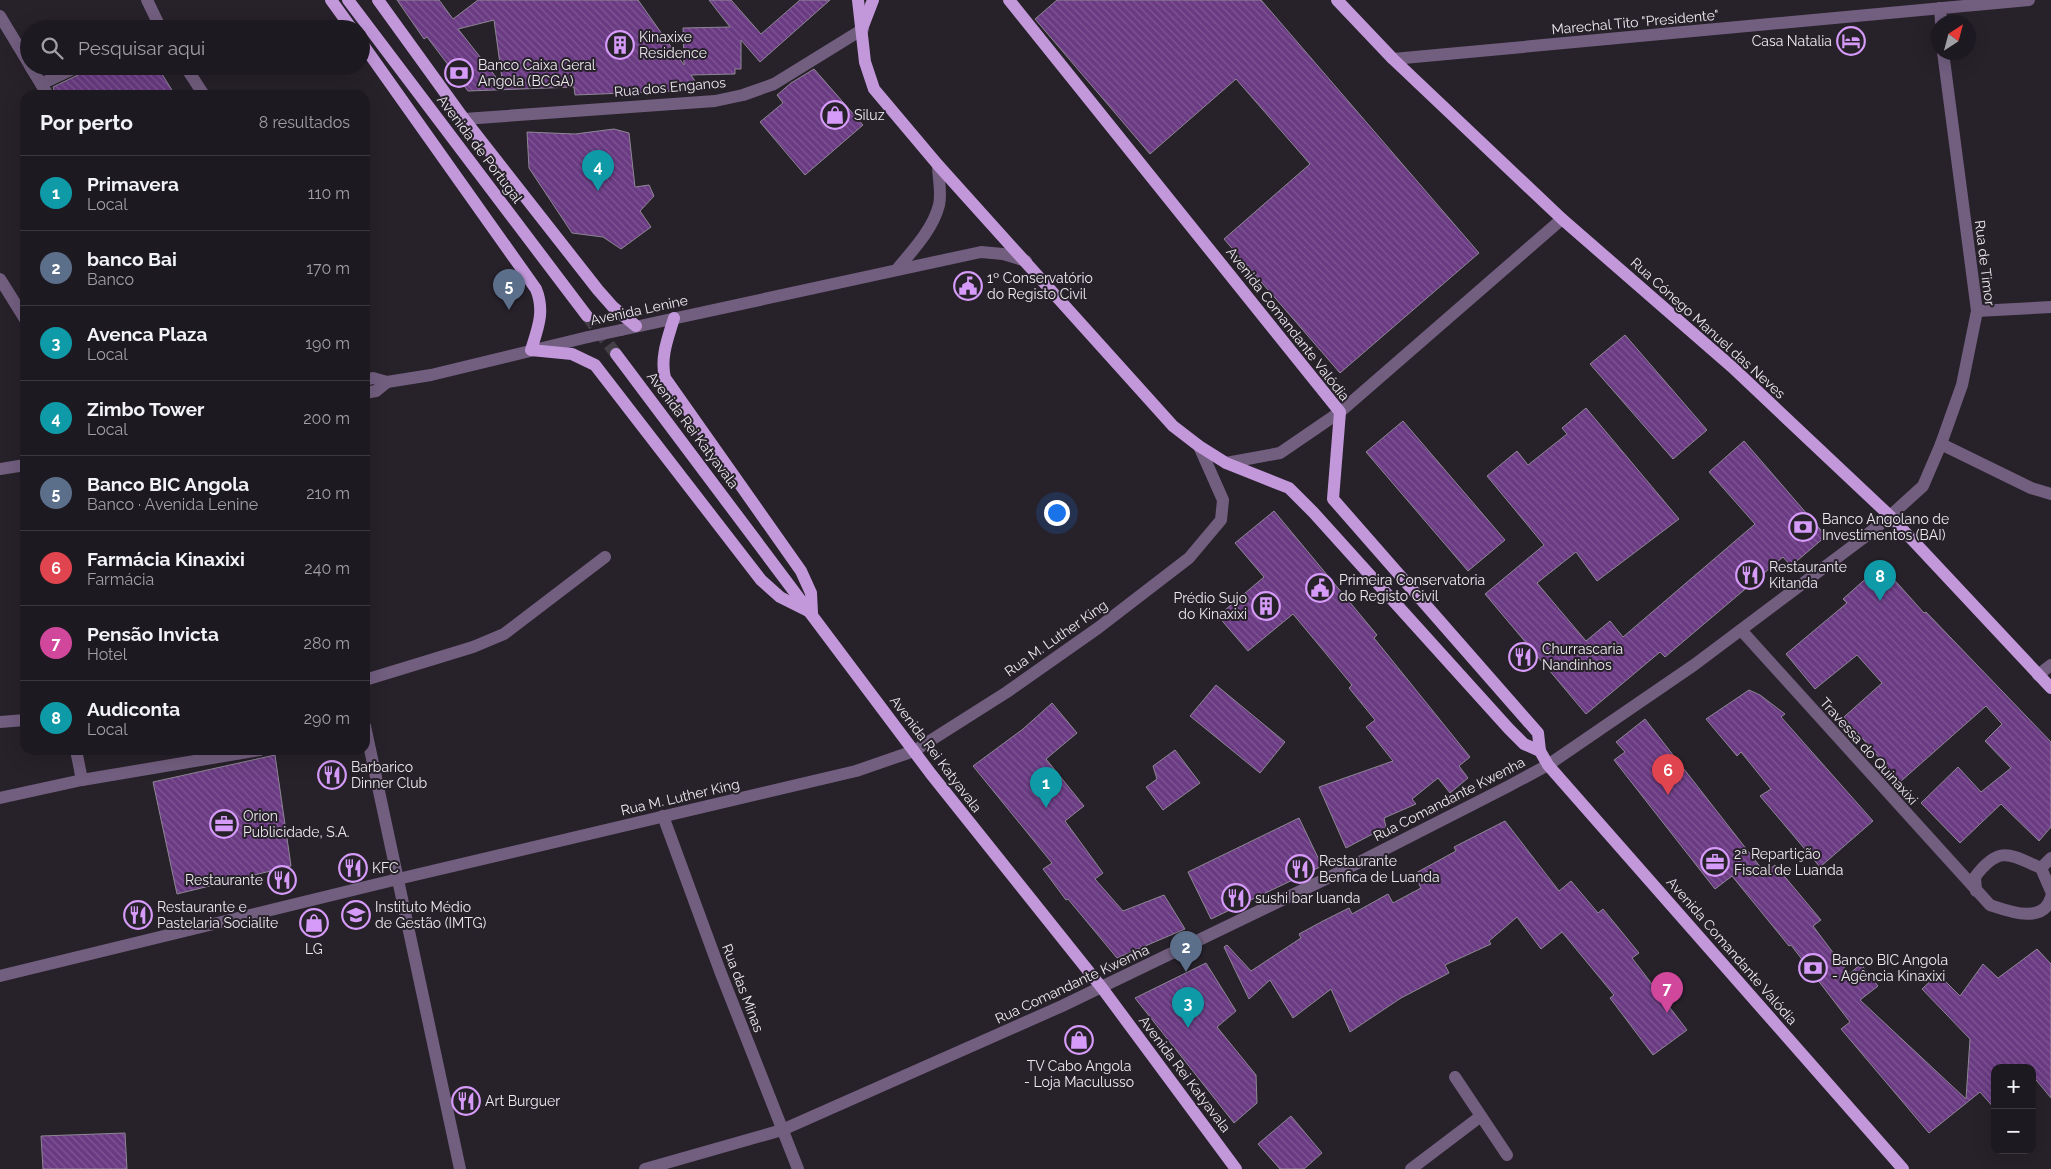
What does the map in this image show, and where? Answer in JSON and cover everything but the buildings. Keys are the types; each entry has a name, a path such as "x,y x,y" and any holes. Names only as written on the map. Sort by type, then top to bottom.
{"main road":[{"path":"331,0 345,20"},
{"name":"Avenida de Portugal","path":"348,0 363,20"},
{"path":"378,0 464,119 598,290 613,307 636,326"},
{"path":"858,0 868,74 874,89 938,165 1173,426 1199,446 1226,463 1289,488 1313,512 1509,729 1524,744 1540,751"},
{"path":"862,29 873,0"},
{"name":"Avenida Comandante Valódia","path":"1009,0 1340,412 1333,498 1538,733 1540,751 1548,765 1903,1169"},
{"name":"Rua Cónego Manuel das Neves","path":"1337,0 1392,59 1562,219 1732,367 1890,516 2051,688"},
{"name":"Avenida de Portugal","path":"370,29 587,316"},
{"path":"370,55 536,289 541,302 541,318 532,350 572,354 594,365 761,580 780,596 812,613"},
{"path":"674,318 664,351 662,366 665,378 801,571 811,593 812,613"},
{"name":"Avenida Rei Katyavala","path":"616,354 914,751 1102,988 1236,1169"}],"street":[{"path":"147,0 155,20"},
{"name":"Marechal Tito \"Presidente\"","path":"1392,59 2029,0"},
{"path":"1940,8 1940,15"},
{"path":"0,16 20,49"},
{"name":"Rua dos Enganos","path":"464,119 715,101 742,95 774,84 862,29"},
{"name":"Rua de Timor","path":"1890,516 1923,486 1941,444 1962,385 1977,311 1944,60"},
{"path":"36,75 44,90 66,75"},
{"path":"191,75 201,90"},
{"path":"898,268 916,246 931,222 939,204 938,165"},
{"path":"1226,463 1280,453 1340,412 1562,219"},
{"name":"Avenida Lenine","path":"370,379 386,382 431,375 636,326 898,268 982,252 1003,254 1026,261"},
{"path":"0,279 20,311"},
{"path":"1977,311 2051,307"},
{"name":"Avenida Lenine","path":"370,392 376,391 386,382"},
{"path":"1941,444 2031,488 2051,494"},
{"name":"Rua M. Luther King","path":"0,976 398,879 856,771 914,751 1007,692 1098,628 1188,558 1212,534 1222,520 1223,500 1199,446"},
{"path":"0,470 20,466"},
{"name":"Rua Comandante Kwenha","path":"645,1169 782,1130 1102,988 1340,872 1548,765 1741,630 1890,516"},
{"path":"370,678 474,647 504,634 605,557"},
{"name":"Travessa do Quinaxixi","path":"1741,630 1990,905 2017,914 2041,912 2048,906 2051,897"},
{"path":"2038,675 2051,665"},
{"path":"0,722 20,720"},
{"path":"370,753 460,1169"},
{"path":"77,755 82,780"},
{"path":"0,798 82,780 230,755"},
{"name":"Rua das Minas","path":"663,816 798,1169"},
{"path":"1976,891 1974,877 1993,856 2010,855 2042,868 2051,891"},
{"path":"2042,868 2051,858"},
{"path":"1455,1077 1507,1155"},
{"path":"1411,1169 1481,1116"}],"tunnel":[{"path":"587,316 616,354"}],"place":[{"name":"Casa Natalia","path":"1851,41"},
{"name":"Kinaxixe Residence","path":"620,45"},
{"name":"Banco Caixa Geral Angola (BCGA)","path":"459,73"},
{"name":"Siluz","path":"835,115"},
{"name":"Zimbo Tower","path":"598,191"},
{"name":"1º Conservatório do Registo Civil","path":"968,286"},
{"name":"Banco BIC Angola","path":"509,310"},
{"name":"Banco Angolano de Investimentos (BAI)","path":"1803,527"},
{"name":"Restaurante Kitanda","path":"1750,575"},
{"name":"Primeira Conservatoria do Registo Civil","path":"1320,588"},
{"name":"Audiconta","path":"1880,601"},
{"name":"Prédio Sujo do Kinaxixi","path":"1266,606"},
{"name":"Churrascaria Nandinhos","path":"1523,657"},
{"name":"Barbarico Dinner Club","path":"332,775"},
{"name":"Farmácia Kinaxixi","path":"1668,795"},
{"name":"Primavera","path":"1046,808"},
{"name":"Orion Publicidade, S.A.","path":"224,824"},
{"name":"2ª Repartição Fiscal de Luanda","path":"1715,862"},
{"name":"KFC","path":"353,868"},
{"name":"Restaurante Benfica de Luanda","path":"1300,869"},
{"name":"Restaurante","path":"282,880"},
{"name":"sushi bar luanda","path":"1236,898"},
{"name":"Restaurante e Pastelaria Socialite","path":"138,915"},
{"name":"Instituto Médio de Gestão (IMTG)","path":"356,915"},
{"name":"LG","path":"314,923"},
{"name":"Banco BIC Angola - Agência Kinaxixi","path":"1813,968"},
{"name":"banco Bai","path":"1186,972"},
{"name":"Pensão Invicta","path":"1667,1013"},
{"name":"Avenca Plaza","path":"1188,1028"},
{"name":"TV Cabo Angola - Loja Maculusso","path":"1079,1040"},
{"name":"Art Burguer","path":"466,1101"}]}
